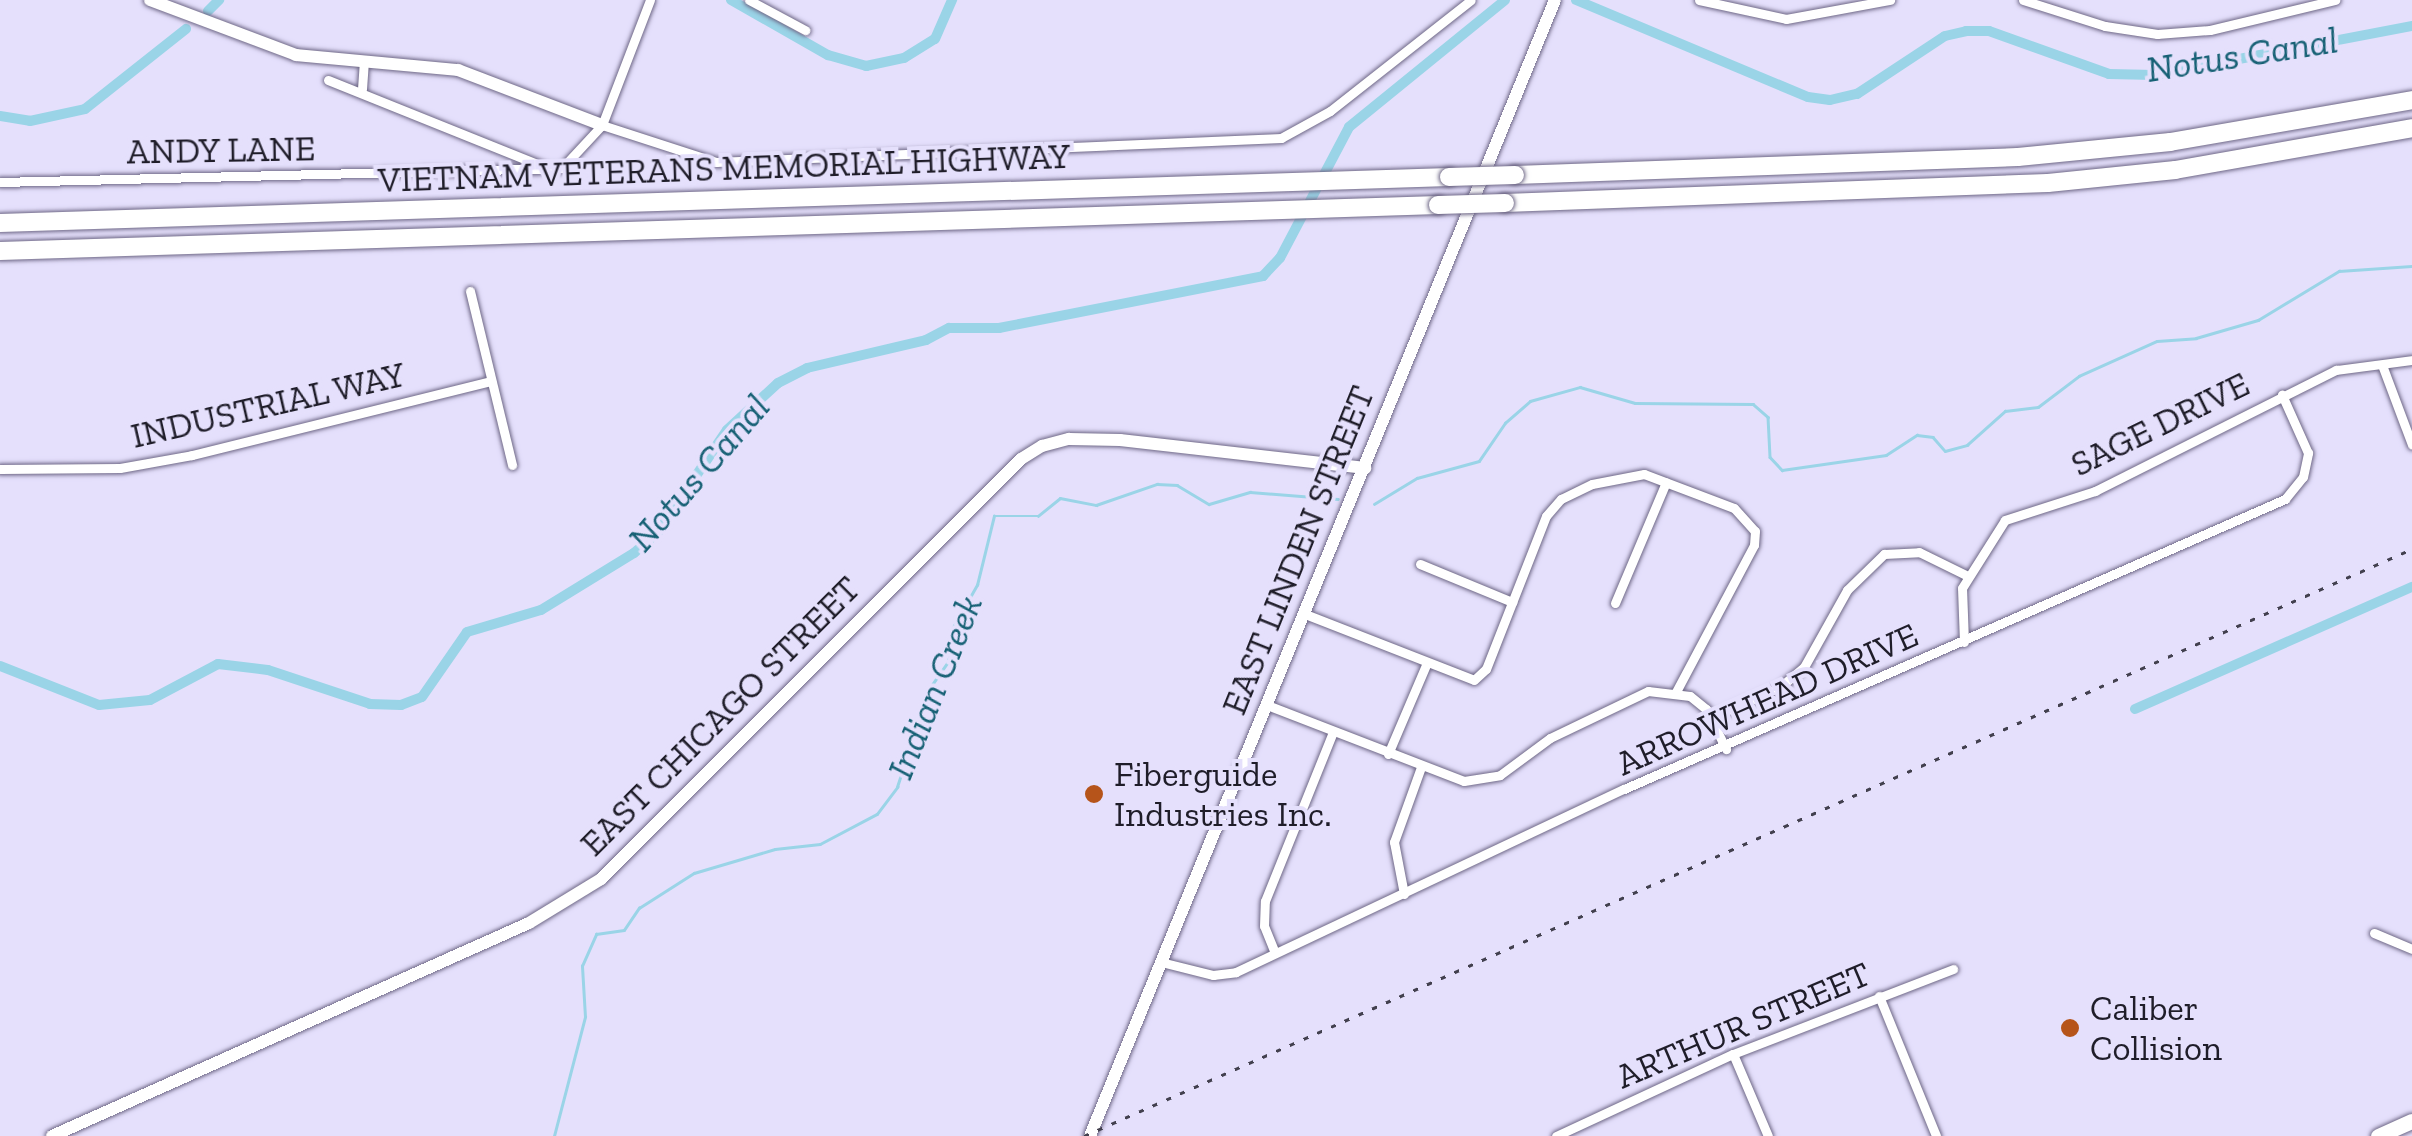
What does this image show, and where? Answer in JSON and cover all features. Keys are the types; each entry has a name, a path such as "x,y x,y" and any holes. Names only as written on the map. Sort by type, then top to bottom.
{"highway":[{"name":"VIETNAM VETERANS MEMORIAL HIGHWAY","path":"0,223 2034,156 2170,142 2412,100"},
{"name":"VIETNAM VETERANS MEMORIAL HIGHWAY","path":"0,251 2048,183 2175,170 2412,128"}],"main road":[{"path":"2378,1136 2412,1121"}],"street":[{"path":"150,0 282,51 458,70 602,125 716,162 1280,138 1330,111 1470,0"},
{"path":"328,80 362,89 549,170 573,162 602,125 650,0"},
{"path":"749,0 805,30"},
{"name":"EAST LINDEN STREET","path":"1090,1136 1555,0"},
{"path":"1699,0 1786,18 1890,0"},
{"path":"2022,0 2105,26 2157,34 2210,30 2335,0"},
{"path":"362,89 364,62"},
{"name":"ANDY LANE","path":"0,182 549,170"},
{"path":"470,291 488,382 512,465"},
{"name":"SAGE DRIVE","path":"1964,642 1958,606 1968,576 2005,520 2095,491 2336,370 2412,360"},
{"path":"2382,365 2412,445"},
{"name":"INDUSTRIAL WAY","path":"0,470 120,468 192,455 488,382"},
{"name":"ARROWHEAD DRIVE","path":"1162,962 1213,975 1275,954 1624,790 1726,749 2285,500 2303,476 2308,453 2282,395"},
{"name":"EAST CHICAGO STREET","path":"52,1136 512,931 600,879 1006,473 1042,446 1069,438 1120,440 1365,468"},
{"path":"1304,614 1426,665 1474,680 1486,670 1546,516 1561,499 1620,475 1666,482 1734,508 1754,531 1754,545 1676,692"},
{"path":"1615,603 1666,482"},
{"path":"1710,718 1780,687 1804,667 1847,590 1884,554 1919,552 1968,576"},
{"path":"1420,564 1512,602"},
{"path":"1388,754 1426,665"},
{"path":"1266,705 1421,767 1482,781 1627,698 1648,690 1676,692 1710,718 1726,749"},
{"path":"1275,954 1264,926 1265,902 1333,732"},
{"path":"1404,894 1394,842 1421,767"},
{"path":"2374,932 2412,949"},
{"name":"ARTHUR STREET","path":"1556,1136 1733,1054 1953,969"},
{"path":"1878,996 1936,1136"},
{"path":"1733,1054 1768,1136"}],"waterway":[{"path":"208,11 219,0"},
{"path":"731,0 828,55 866,66 904,58 935,39 952,0"},
{"name":"Notus Canal","path":"0,666 99,705 150,700 218,664 268,670 370,704 401,705 422,697 467,632 541,610 634,553 658,532 727,430 778,383 807,368 926,340 949,328 999,328 1263,276 1280,258 1349,127 1505,0"},
{"name":"Notus Canal","path":"1576,0 1808,97 1830,100 1857,94 1945,36 1966,31 1989,31 2109,74 2155,75 2412,26"},
{"path":"0,116 30,121 85,109 186,29"},
{"name":"Indian Creek","path":"1374,504 1417,478 1479,461 1505,423 1530,401 1580,387 1635,403 1753,404 1768,417 1770,457 1782,470 1886,455 1917,435 1933,437 1945,451 1967,445 2005,411 2038,407 2079,376 2157,341 2196,338 2258,320 2339,271 2412,266"},
{"name":"Indian Creek","path":"554,1136 585,1017 582,966 596,934 624,930 639,908 694,873 775,849 820,844 877,814 897,787 929,689 948,662 952,629 977,585 994,516 1038,516 1060,498 1096,505 1157,484 1177,485 1209,504 1250,492 1338,499"},
{"path":"2135,709 2412,587"}],"railway":[{"path":"1084,1136 2412,549"}],"place":[{"name":"Fiberguide Industries Inc.","path":"1094,794"},
{"name":"Caliber Collision","path":"2070,1028"}]}
